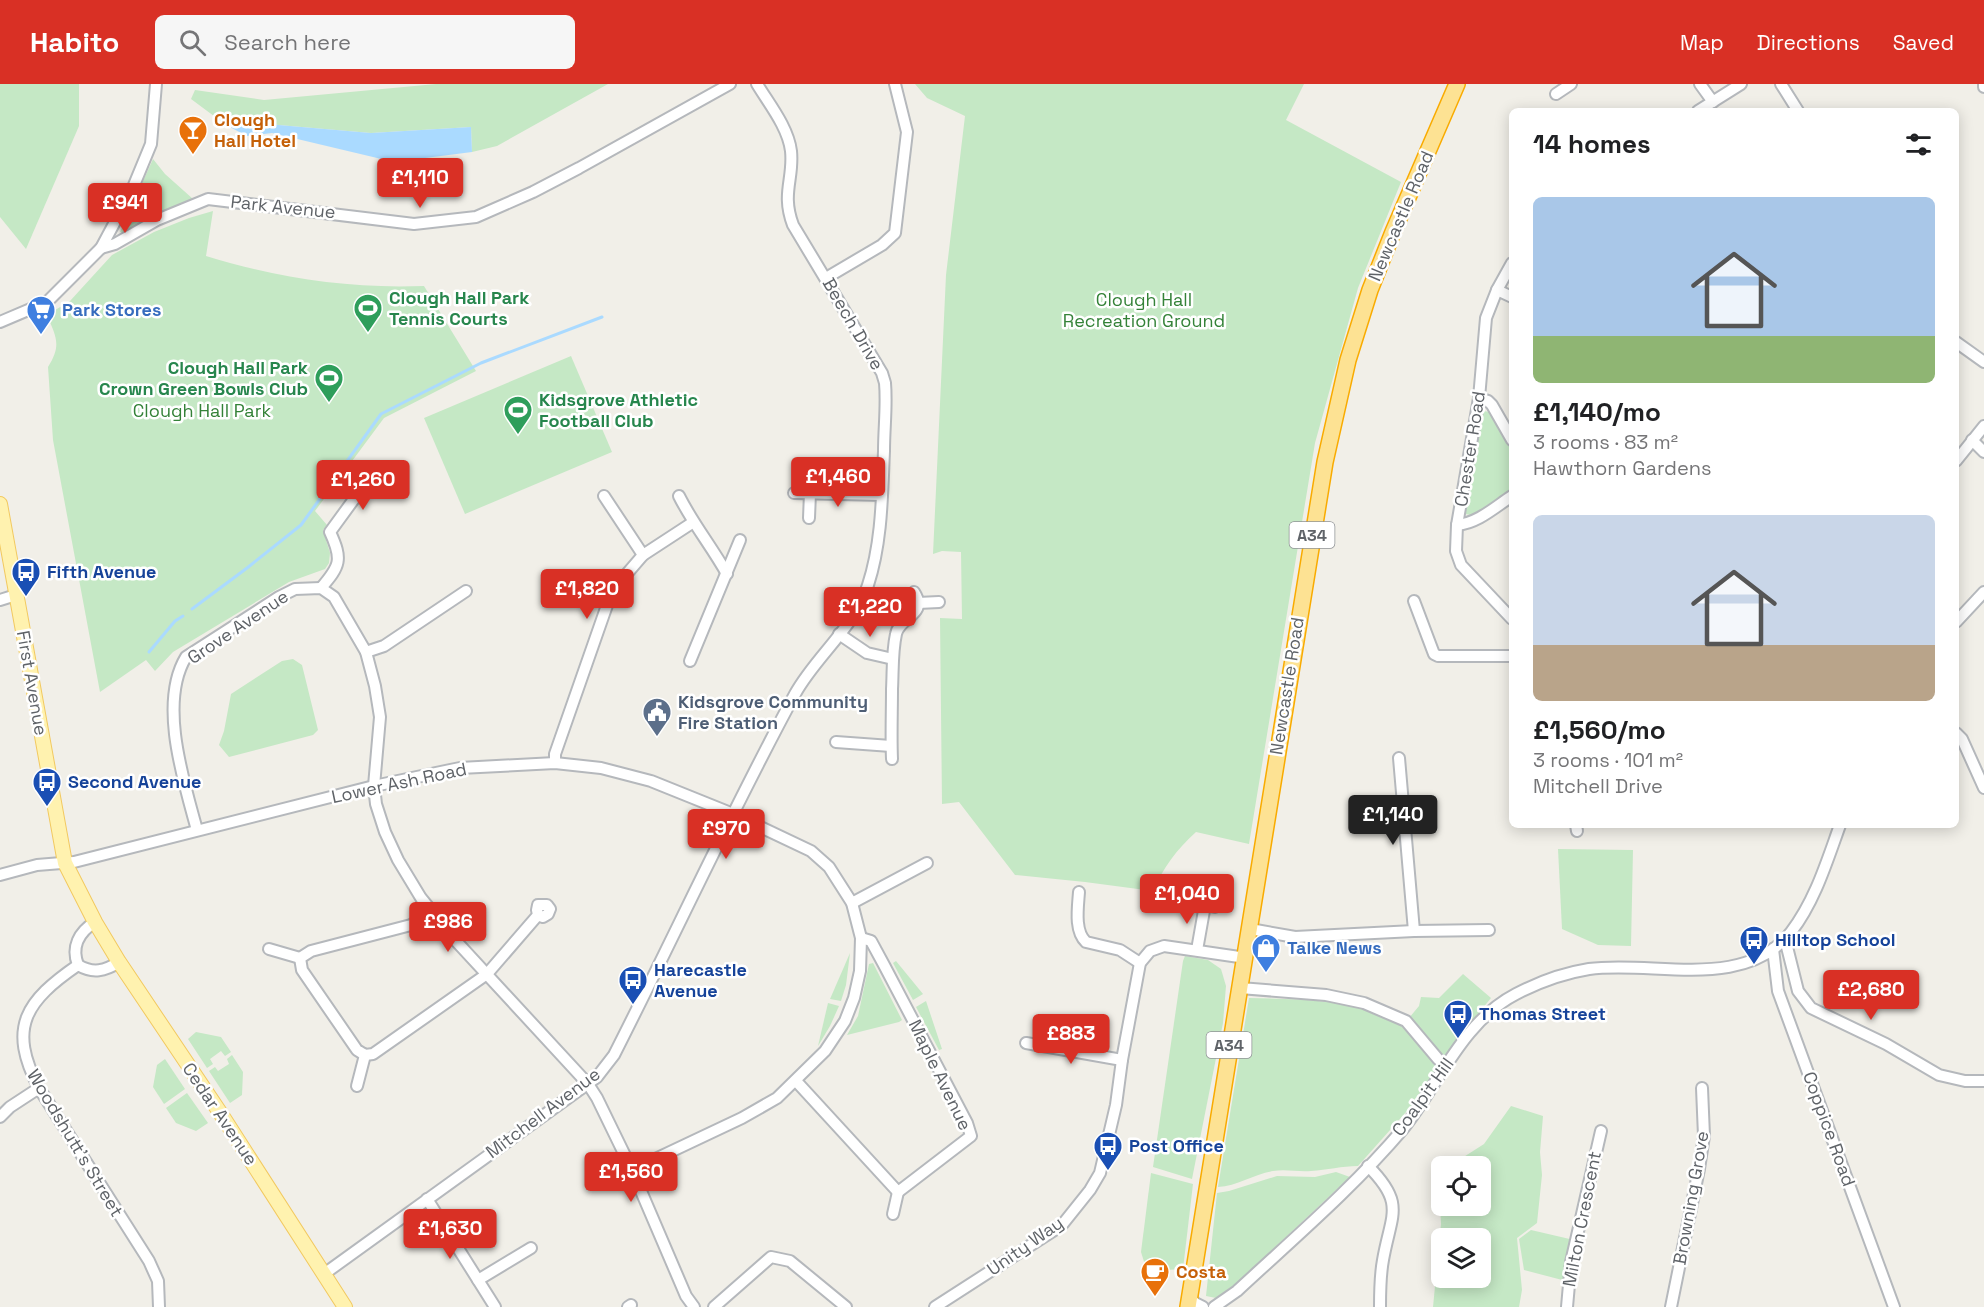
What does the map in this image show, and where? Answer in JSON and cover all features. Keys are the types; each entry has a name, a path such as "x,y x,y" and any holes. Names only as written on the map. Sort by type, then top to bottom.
{"highway":[{"name":"Newcastle Road","path":"1189,1302 1324,462 1348,360 1370,290 1457,84"}],"main road":[{"name":"First Avenue","path":"0,504 65,863"},
{"name":"Cedar Avenue","path":"65,863 94,922 119,962 228,1124 345,1307"}],"street":[{"path":"0,322 47,302 101,249 132,190 151,144 156,84"},
{"name":"Park Avenue","path":"101,249 116,244 156,220 208,199 414,224 476,217 533,192 579,168 730,84"},
{"name":"Beech Drive","path":"693,894 797,691 840,634 861,601 868,587 878,549 885,383 882,373 793,225 788,212 787,197 791,154 789,142 782,125 757,84"},
{"path":"826,278 882,245 895,233 908,132 896,84"},
{"path":"1556,94 1571,84"},
{"path":"1700,84 1713,102"},
{"path":"1703,108 1741,84"},
{"path":"1781,84 1796,108"},
{"name":"Chester Road","path":"1509,268 1486,318 1479,399 1457,525 1457,558 1461,565 1509,613"},
{"path":"1497,290 1509,296"},
{"path":"1959,344 1984,362"},
{"path":"1479,399 1488,401 1509,435"},
{"path":"1959,456 1984,426"},
{"path":"1972,440 1984,452"},
{"path":"373,473 330,532 339,560 336,571 321,588 334,597 366,652 375,686 380,717 374,786 376,804 385,832 398,860 432,912 588,1084 632,1170 686,1296 694,1307"},
{"path":"794,493 882,495"},
{"path":"809,518 810,493"},
{"path":"604,496 643,555"},
{"path":"679,496 692,523 716,554 727,574"},
{"path":"1457,525 1480,517 1509,498"},
{"path":"555,763 555,754 612,591 643,555 692,523"},
{"path":"690,661 740,540"},
{"name":"Grove Avenue","path":"197,830 180,770 176,746 175,684 178,669 186,657 279,597 295,589 321,588"},
{"path":"366,652 384,646 466,591"},
{"path":"1959,619 1984,592"},
{"path":"0,600 16,595"},
{"path":"892,759 893,659 897,629 913,615 916,598 939,602"},
{"path":"1414,601 1434,654 1438,656 1509,656"},
{"path":"840,634 867,652 893,659"},
{"path":"1959,736 1984,788"},
{"path":"836,742 891,746"},
{"path":"1400,758 1414,931"},
{"name":"Lower Ash Road","path":"65,863 374,786 460,768 555,763 600,768 651,781 733,814 811,850 829,867 852,903 861,938"},
{"name":"Coalpit Hill","path":"1214,1307 1237,1291 1368,1166 1403,1129 1467,1036 1496,1006 1516,994 1551,979 1588,969 1640,966 1694,970 1744,965 1773,949 1785,939 1799,921 1813,896 1839,828"},
{"path":"0,875 37,865 65,863"},
{"path":"852,903 927,863"},
{"name":"Mitchell Avenue","path":"324,1274 597,1077 614,1055 693,894"},
{"path":"1082,898 1078,923 1082,938 1091,944 1126,952 1140,963 1156,947 1164,946 1246,958"},
{"path":"1197,950 1205,905"},
{"path":"269,949 300,958 311,951 411,925 432,912"},
{"path":"300,958 302,970 357,1050 365,1055 373,1054 487,974 538,915"},
{"path":"94,922 81,932 75,947 78,965 96,971 105,970 119,962"},
{"path":"1250,928 1295,937 1489,930"},
{"path":"632,1170 742,1118 777,1098 796,1081 825,1051 845,1021 854,998 860,971 861,938"},
{"name":"Maple Avenue","path":"861,938 871,941 972,1136 897,1191"},
{"path":"1785,939 1798,991 1812,1008 1886,1044 1939,1075 1965,1081 1984,1081"},
{"name":"Coppice Road","path":"1773,949 1778,991 1894,1307"},
{"name":"Unity Way","path":"935,1307 1062,1225 1090,1190 1100,1173 1116,1105 1140,963"},
{"name":"Woodshutt's Street","path":"78,965 52,983 28,1012 22,1044 28,1067 39,1088 149,1261 158,1281 159,1307"},
{"path":"1240,988 1326,995 1364,1003 1406,1021 1446,1066"},
{"path":"1026,1042 1122,1060"},
{"path":"357,1086 365,1055"},
{"path":"796,1081 897,1191 893,1214"},
{"path":"0,1117 10,1107 39,1088"},
{"name":"Browning Grove","path":"1671,1307 1704,1136 1702,1088"},
{"name":"Milton Crescent","path":"1567,1307 1571,1262 1600,1131"},
{"path":"1368,1166 1381,1179 1392,1197 1394,1209 1383,1259 1380,1307"},
{"path":"428,1199 495,1307"},
{"path":"478,1280 531,1248"},
{"path":"714,1307 771,1257 790,1261 846,1307"},
{"path":"1189,1302 1203,1307"}],"green space":[{"path":"0,84 79,84 79,126 26,249 0,217"},
{"path":"436,84 608,84 497,146 472,152 471,127 371,133 267,124 226,125 191,99 195,90 264,100"},
{"name":"Clough Hall Recreation Ground","path":"915,84 1304,84 1286,120 1401,182 1358,288 1315,443 1249,844 1196,832 1171,859 1153,891 1015,875 959,802 942,804 940,618 962,619 961,552 942,551 933,554 946,275 965,116 927,98"},
{"path":"153,159 165,174 193,199 192,203 123,233 120,232"},
{"name":"Clough Hall Park","path":"213,211 206,256 286,276 341,284 424,286 476,371 384,418 315,511 327,525 323,530 330,553 329,563 325,569 289,582 173,652 155,671 146,660 100,692 53,440 48,367 55,353 56,341 47,315 70,301 112,255 154,232"},
{"name":"Kidsgrove Athletic Football Club","path":"571,356 612,452 465,514 424,418"},
{"path":"1482,411 1491,412 1509,444 1509,492 1477,516 1465,514"},
{"path":"293,659 302,665 318,730 313,735 229,757 219,745 231,694 282,661"},
{"path":"1558,849 1633,850 1631,946 1598,945 1562,929"},
{"path":"850,953 846,985 841,1001 830,999"},
{"path":"1185,956 1208,960 1221,969 1226,986 1223,1023 1192,1179 1153,1167"},
{"path":"896,961 923,994 913,1000 893,963"},
{"path":"873,963 902,1020 847,1035 858,1016 869,964"},
{"path":"1463,974 1491,998 1443,1057 1409,1018 1419,1006 1421,997 1439,998"},
{"path":"1249,998 1328,1002 1367,1010 1405,1029 1437,1067 1415,1102 1358,1166 1311,1171 1273,1171 1218,1187"},
{"path":"926,1001 942,1049 939,1050 916,1007"},
{"path":"828,1003 839,1006 818,1046"},
{"path":"196,1032 221,1037 231,1052 225,1056 221,1051 210,1059 213,1064 207,1068 188,1039"},
{"path":"232,1055 243,1072 242,1095 230,1103 209,1071 215,1067 218,1071 229,1064 227,1059"},
{"path":"165,1059 185,1089 164,1104 153,1087 157,1065"},
{"path":"187,1093 208,1123 196,1131 176,1123 166,1108"},
{"path":"1511,1106 1543,1116 1540,1152 1542,1175 1537,1223 1517,1238 1522,1290 1519,1307 1433,1307 1435,1288 1491,1288 1491,1228 1441,1228 1441,1216 1491,1216 1491,1156 1465,1156 1484,1144"},
{"path":"1336,1172 1350,1177 1237,1283 1216,1298 1206,1296 1217,1193 1277,1176 1315,1177"},
{"path":"1151,1173 1193,1184 1183,1269 1147,1271 1141,1252"},
{"path":"1531,1230 1574,1240 1566,1281 1524,1270 1519,1239"}],"water":[{"path":"267,124 371,133 471,127 472,152 394,162 272,133 247,136 226,125"}],"waterway":[{"path":"192,609 301,525 381,414 481,363 602,317"},
{"path":"149,652 175,621 183,616"}],"place":[{"name":"Clough Hall Hotel","path":"193,156"},
{"name":"Clough Hall Park Tennis Courts","path":"368,334"},
{"name":"Park Stores","path":"41,336"},
{"name":"Clough Hall Park Crown Green Bowls Club","path":"329,404"},
{"name":"Kidsgrove Athletic Football Club","path":"518,436"},
{"name":"Fifth Avenue","path":"26,598"},
{"name":"Kidsgrove Community Fire Station","path":"657,738"},
{"name":"Second Avenue","path":"47,808"},
{"name":"Hilltop School","path":"1754,966"},
{"name":"Talke News","path":"1266,974"},
{"name":"Harecastle Avenue","path":"633,1006"},
{"name":"Thomas Street","path":"1458,1040"},
{"name":"Post Office","path":"1108,1172"},
{"name":"Costa","path":"1155,1298"}]}
